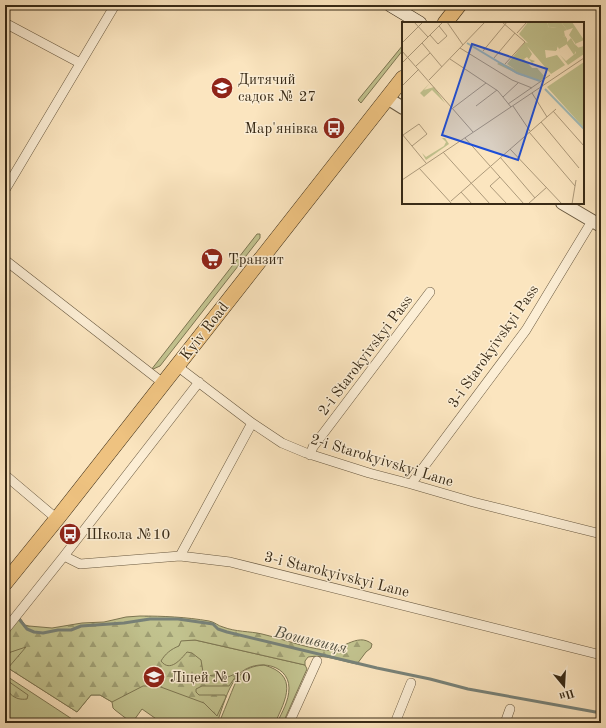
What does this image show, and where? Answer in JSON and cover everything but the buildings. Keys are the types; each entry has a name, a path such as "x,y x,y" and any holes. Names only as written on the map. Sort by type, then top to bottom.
{"main road":[{"path":"390,5 418,22"},
{"path":"446,22 459,5"},
{"name":"Kyiv Road","path":"5,583 57,519 402,79"}],"street":[{"path":"5,190 114,5"},
{"path":"5,23 80,63"},
{"path":"387,98 402,107"},
{"path":"564,204 597,224"},
{"name":"3-i Starokyivskyi Pass","path":"411,484 526,330 547,296 597,224"},
{"path":"5,260 163,384"},
{"name":"2-i Starokyivskyi Pass","path":"310,454 313,447 430,292"},
{"name":"2-i Starokyivskyi Lane","path":"176,366 252,423 282,443 310,454 369,473 473,502 601,534"},
{"path":"5,630 199,382"},
{"path":"180,556 252,423"},
{"path":"5,475 57,519"},
{"name":"3-i Starokyivskyi Lane","path":"64,556 80,564 180,556 230,562 601,655"},
{"path":"289,723 317,661"},
{"path":"395,723 410,683"},
{"path":"505,723 510,709"}],"green space":[{"path":"402,46 402,51 361,103 358,100"},
{"path":"257,234 260,234 260,238 160,366 151,370"},
{"path":"140,616 174,617 209,621 228,629 262,634 324,650 330,650 360,640 372,644 371,648 357,664 326,657 314,656 308,657 305,661 305,665 195,640 181,641 179,646 168,652 163,658 161,661 164,664 168,666 175,664 187,652 192,653 201,660 203,672 207,676 214,675 228,677 235,674 236,676 229,686 202,686 196,689 196,692 199,695 225,695 226,697 217,716 204,703 158,686 143,686 112,702 100,695 91,695 77,712 8,668 26,647 5,654 5,636 20,618 25,625 52,628"},
{"name":"Ліцей № 10","path":"195,640 305,665 307,669 283,723 277,723 288,697 289,688 287,679 283,673 268,665 250,667 242,671 236,678 227,694 217,723 162,723 142,709 132,723 113,708 112,702 100,695 91,695 77,712 5,666 5,654 26,646"},
{"path":"264,665 275,669 286,681 286,697 275,723 219,723 235,683 241,674 250,668"},
{"path":"5,675 72,719 70,723 16,723 5,716"},
{"path":"5,679 28,695 27,699 18,699 11,695 5,684"}],"waterway":[{"name":"Вошивиця","path":"19,619 27,629 34,632 43,633 58,630 71,630 81,626 124,623 150,619 178,619 213,624 218,629 227,632 468,689 601,713"}],"place":[{"name":"Дитячий садок № 27","path":"222,88"},
{"name":"Мар'янівка","path":"334,128"},
{"name":"Транзит","path":"212,259"},
{"name":"Школа №10","path":"70,534"},
{"name":"Ліцей № 10","path":"154,677"}]}
